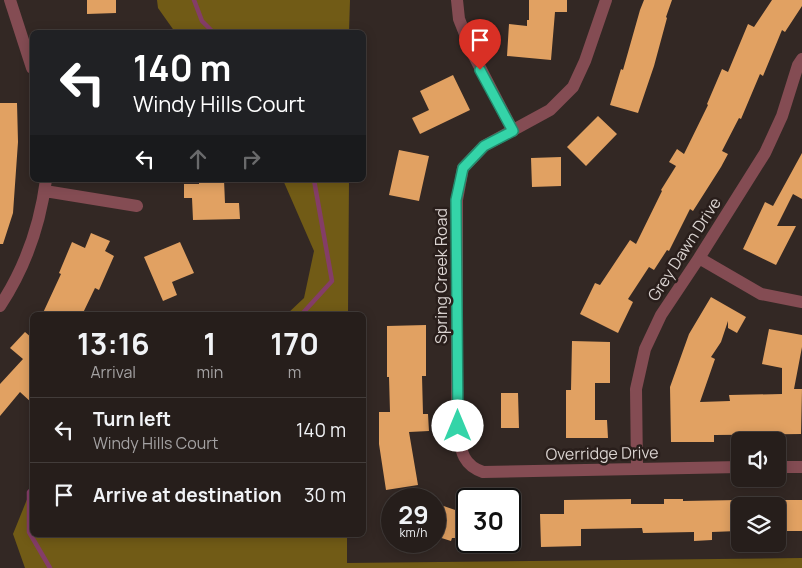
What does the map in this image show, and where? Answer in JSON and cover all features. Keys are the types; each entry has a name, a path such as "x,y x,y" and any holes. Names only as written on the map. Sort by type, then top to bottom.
{"street":[{"path":"10,0 30,62"},
{"path":"457,0 459,19 472,54 513,131"},
{"name":"Spring Creek Road","path":"468,463 462,453 458,426 456,200 463,168 484,146 550,110 573,87 585,61 606,0"},
{"name":"Grey Dawn Drive","path":"637,468 636,389 646,349 661,315 765,154 782,116 798,65 802,59"},
{"path":"0,306 24,261 38,224 45,186 137,206"},
{"path":"699,258 761,294 802,302"},
{"name":"Overridge Drive","path":"468,463 473,469 483,472 731,467"},
{"path":"786,467 802,466"}],"shaded area":[{"path":"157,0 350,0 349,30 174,30 158,8"},
{"path":"284,182 349,182 348,312 289,312 304,298 314,251"},
{"path":"30,492 30,537 347,537 347,563 802,558 802,568 25,568 13,534"}],"building":[{"path":"87,0 116,0 116,13 87,14"},
{"path":"529,0 567,0 567,12 555,12 551,60 507,56 509,24 527,26 527,20 529,20"},
{"path":"644,0 672,0 654,66 638,113 610,105 621,69 623,70"},
{"path":"772,0 802,0 802,6 785,32 782,30 763,76 760,74 741,119 739,118 722,151 728,154 721,167 693,211 690,209 669,251 667,250 654,270 649,267 628,299 633,302 618,333 580,314 595,283 600,285 630,240 636,244 661,190 676,166 669,162 677,149 684,154 708,105 722,69 728,72 748,24 754,27"},
{"path":"453,75 470,110 420,134 412,118 429,110 420,91"},
{"path":"0,103 17,103 18,142 13,213 3,244 0,244"},
{"path":"598,116 617,134 586,166 567,147"},
{"path":"399,150 429,156 419,201 389,195"},
{"path":"802,153 802,199 793,194 777,226 796,226 776,265 743,249 765,202 773,206"},
{"path":"561,157 561,186 532,187 531,158"},
{"path":"199,182 224,182 225,203 239,203 240,219 193,220 192,198 184,198 184,184 199,184"},
{"path":"91,233 110,241 105,251 114,256 99,290 95,288 83,312 43,312 61,274 59,273 72,242 85,248"},
{"path":"180,242 194,273 172,282 177,295 163,301 144,257"},
{"path":"711,297 746,317 737,333 728,328 728,321 721,342 711,357 715,359 700,402 730,401 729,395 782,394 782,368 762,364 769,329 802,335 802,347 794,389 802,389 801,434 786,434 786,432 731,432 731,435 714,435 714,442 671,442 670,387 689,334"},
{"path":"426,325 426,376 422,376 423,414 428,414 429,431 409,432 418,485 399,488 386,488 379,444 379,412 390,412 389,377 387,377 387,326"},
{"path":"25,332 30,336 30,401 20,392 0,416 0,384 23,359 10,348"},
{"path":"572,341 610,342 610,383 595,383 595,420 607,420 608,438 566,438 566,390 571,390"},
{"path":"501,393 518,393 519,428 501,428"},
{"path":"631,499 631,504 664,504 664,499 683,499 683,501 731,500 731,531 712,532 712,540 694,541 694,532 643,533 642,528 581,529 581,546 541,547 540,514 564,514 564,500"},
{"path":"786,500 802,500 802,531 786,531"},
{"path":"446,507 456,510 456,538 452,538 451,541 446,539"}],"waterway":[{"path":"194,0 202,21 211,30"},
{"path":"304,312 332,281 314,182"},
{"path":"30,491 30,534"},
{"path":"32,537 50,568"}],"route":[{"path":"458,426 456,200 463,168 484,146 513,131 480,70"}]}
